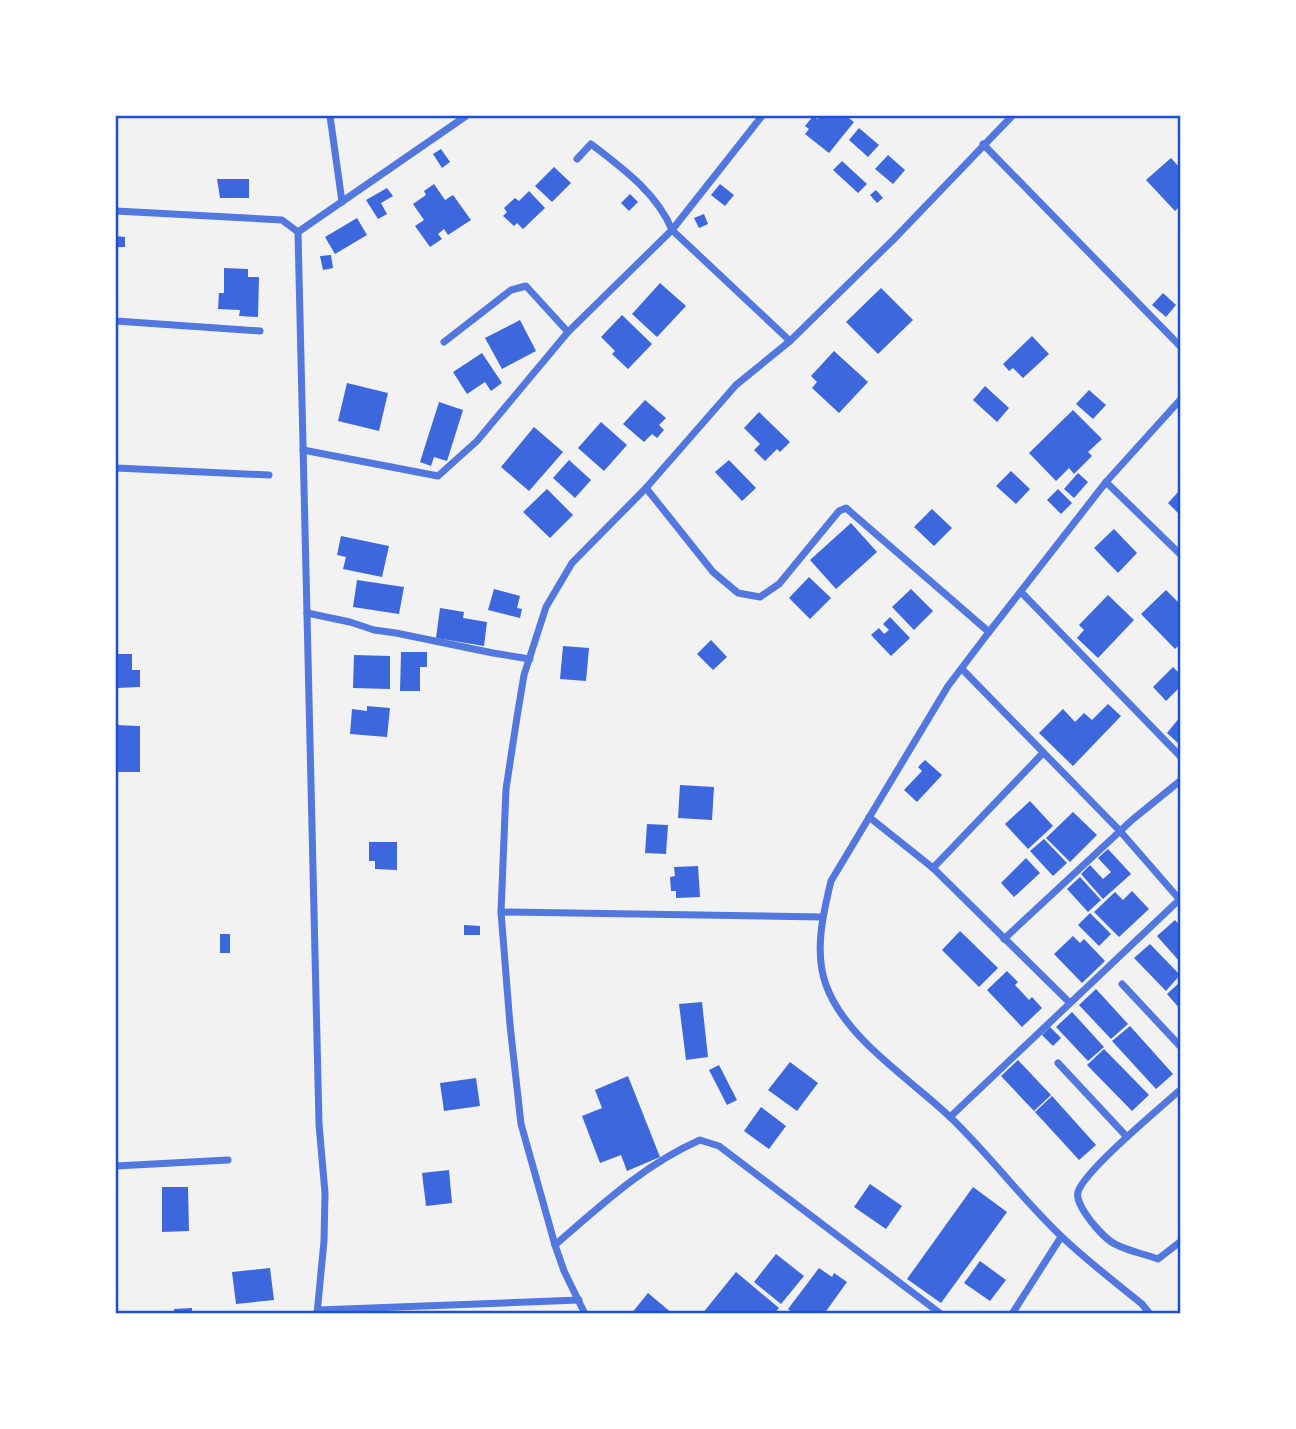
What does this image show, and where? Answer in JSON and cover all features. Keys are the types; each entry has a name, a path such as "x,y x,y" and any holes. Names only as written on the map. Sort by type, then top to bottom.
{"street":[{"path":"330,116 342,202"},
{"path":"298,232 466,116"},
{"path":"303,450 438,476 477,441 568,332 672,230 762,116"},
{"path":"585,1314 555,1245 521,1124 501,912 506,789 524,675 546,607 572,563 646,488 736,385 790,341 894,239 1012,116"},
{"path":"577,159 591,144 631,176 665,212 672,230 790,341"},
{"path":"983,144 1181,346"},
{"path":"116,211 282,220 298,232"},
{"path":"298,232 319,1124 325,1193 318,1312 579,1300"},
{"path":"444,342 511,290 526,286 568,332"},
{"path":"116,321 260,331"},
{"path":"1150,1314 1142,1304 1061,1237 950,1117 859,1034 842,1014 826,985 820,944 822,917 831,881 948,686 1106,482 1181,400"},
{"path":"116,468 269,475"},
{"path":"1106,482 1181,554"},
{"path":"646,488 713,572 738,593 760,597 779,584 839,511 846,508 989,632"},
{"path":"1021,592 1181,756"},
{"path":"307,613 374,630 530,659"},
{"path":"950,1117 1180,900 1120,831 962,669"},
{"path":"933,868 1043,753"},
{"path":"1004,939 1120,831 1181,781"},
{"path":"869,817 933,868 1069,1002"},
{"path":"501,912 822,917"},
{"path":"1122,984 1181,1045"},
{"path":"1058,1063 1127,1137"},
{"path":"1181,1090 1127,1137 1082,1182 1076,1194 1080,1208 1114,1244 1158,1259 1181,1242"},
{"path":"555,1245 620,1189 682,1148 700,1140 719,1146 941,1314"},
{"path":"116,1166 228,1160"},
{"path":"1012,1314 1061,1237"}],"building":[{"path":"813,116 817,119 820,116 846,116 854,122 829,153 805,134 809,129 805,126"},
{"path":"859,128 879,145 868,157 849,140"},
{"path":"441,149 450,162 442,168 433,154"},
{"path":"888,155 905,170 893,184 875,169"},
{"path":"1171,158 1180,168 1180,206 1175,211 1146,180"},
{"path":"842,161 867,184 858,193 833,170"},
{"path":"554,167 571,183 552,202 535,186"},
{"path":"217,179 249,179 249,198 220,198"},
{"path":"434,184 445,200 453,195 471,220 448,235 444,229 438,234 442,239 430,247 415,226 424,220 413,204 426,195 424,191"},
{"path":"720,184 734,195 725,206 711,195"},
{"path":"387,188 393,196 381,203 387,214 378,219 366,200"},
{"path":"876,190 883,198 877,203 870,195"},
{"path":"529,191 545,208 523,229 517,223 514,226 503,216 507,212 504,208 515,198 519,201"},
{"path":"630,194 638,202 629,211 621,203"},
{"path":"704,214 708,224 699,228 694,218"},
{"path":"357,218 367,235 335,254 325,237"},
{"path":"116,236 125,237 125,247 116,247"},
{"path":"331,255 333,268 323,270 320,256"},
{"path":"224,268 248,269 248,277 259,277 258,317 239,316 240,310 218,309 219,293 224,293"},
{"path":"660,283 686,306 657,337 632,314"},
{"path":"881,288 913,320 878,354 846,322"},
{"path":"1163,293 1176,305 1166,317 1152,305"},
{"path":"622,315 652,344 628,369 612,354 615,351 601,337"},
{"path":"520,320 536,351 502,369 485,338"},
{"path":"1032,336 1049,354 1023,378 1013,368 1009,371 1003,364"},
{"path":"834,351 868,382 839,413 812,388 817,382 811,376"},
{"path":"482,353 502,383 491,391 485,382 467,394 453,372"},
{"path":"347,383 388,393 379,431 338,421"},
{"path":"985,386 1009,408 997,422 973,400"},
{"path":"1089,390 1106,405 1093,419 1076,404"},
{"path":"645,400 666,418 659,425 664,430 657,438 652,434 644,442 623,424"},
{"path":"439,402 463,410 447,461 434,457 431,466 420,462"},
{"path":"1073,410 1102,439 1088,452 1092,456 1074,474 1069,468 1056,481 1029,453"},
{"path":"759,412 790,442 780,452 777,449 765,461 754,450 760,444 744,428"},
{"path":"601,422 627,445 604,471 578,448"},
{"path":"534,427 563,452 529,491 501,467"},
{"path":"569,460 591,480 575,498 553,478"},
{"path":"729,460 756,488 742,501 715,472"},
{"path":"1011,471 1030,489 1016,504 996,486"},
{"path":"1078,473 1088,482 1074,498 1064,489"},
{"path":"547,489 573,515 550,538 523,512"},
{"path":"1058,489 1072,503 1061,514 1047,500"},
{"path":"1180,490 1180,515 1168,503"},
{"path":"932,509 952,528 934,546 914,527"},
{"path":"851,523 877,552 836,589 810,560"},
{"path":"1114,529 1137,553 1118,573 1094,548"},
{"path":"341,536 389,546 382,577 343,569 346,557 337,555"},
{"path":"809,577 831,598 810,619 789,598"},
{"path":"357,580 404,587 399,614 353,607"},
{"path":"494,589 520,596 517,608 522,609 520,618 488,610"},
{"path":"911,589 933,611 914,630 892,607"},
{"path":"1166,590 1178,602 1180,600 1180,644 1175,649 1141,614"},
{"path":"1108,595 1134,620 1098,658 1077,638 1084,630 1079,625"},
{"path":"440,608 464,612 463,618 487,622 484,646 436,638"},
{"path":"890,617 910,638 891,656 871,635 879,628 884,634 889,630 883,624"},
{"path":"711,640 727,657 713,670 697,654"},
{"path":"563,646 589,648 586,681 560,679"},
{"path":"401,652 427,652 427,667 420,667 420,691 400,691"},
{"path":"116,654 132,654 132,670 140,670 140,687 116,688"},
{"path":"354,655 390,656 390,689 353,688"},
{"path":"1173,667 1180,674 1180,687 1166,701 1153,687"},
{"path":"1108,704 1121,716 1073,766 1039,733 1063,709 1075,722 1084,713 1092,720"},
{"path":"367,706 390,708 387,737 350,734 352,709 367,711"},
{"path":"1180,717 1180,745 1167,733"},
{"path":"116,725 140,726 140,772 116,772"},
{"path":"925,760 942,775 917,802 904,790 922,771 918,767"},
{"path":"680,785 714,787 712,820 678,818"},
{"path":"1030,801 1053,826 1028,849 1005,824"},
{"path":"1073,812 1097,835 1070,862 1046,838"},
{"path":"647,824 668,825 666,854 645,853"},
{"path":"1044,839 1067,863 1053,876 1030,851"},
{"path":"369,842 397,842 397,870 375,869 375,861 369,861"},
{"path":"1108,849 1131,874 1103,899 1081,874 1090,865 1103,879 1111,872 1098,858"},
{"path":"1026,858 1040,873 1014,897 1001,883"},
{"path":"698,866 700,897 676,898 676,891 671,891 670,877 675,876 674,867"},
{"path":"1080,877 1101,900 1088,912 1067,889"},
{"path":"1132,891 1149,909 1119,937 1094,912 1115,892 1123,900"},
{"path":"1090,913 1111,934 1099,946 1078,925"},
{"path":"1175,920 1180,926 1180,962 1157,936"},
{"path":"464,925 480,926 480,935 464,935"},
{"path":"960,931 998,968 979,987 942,950"},
{"path":"220,934 230,934 230,953 220,953"},
{"path":"1073,936 1080,943 1084,939 1105,961 1082,983 1054,954"},
{"path":"1150,944 1180,975 1166,991 1134,958"},
{"path":"1007,971 1018,982 1015,985 1029,1000 1032,997 1042,1008 1022,1027 987,990"},
{"path":"1180,982 1180,1009 1167,994"},
{"path":"1096,989 1128,1024 1111,1039 1079,1005"},
{"path":"702,1002 708,1057 686,1060 679,1004"},
{"path":"1072,1012 1104,1047 1088,1061 1056,1027"},
{"path":"1130,1026 1173,1074 1156,1089 1112,1041"},
{"path":"1050,1027 1061,1038 1053,1046 1042,1035"},
{"path":"1104,1049 1149,1095 1132,1111 1087,1065"},
{"path":"1018,1060 1051,1095 1034,1111 1001,1076"},
{"path":"790,1062 818,1083 797,1111 768,1090"},
{"path":"719,1065 737,1100 727,1105 709,1070"},
{"path":"628,1076 660,1157 627,1171 621,1155 600,1163 582,1116 602,1108 595,1090"},
{"path":"476,1078 480,1106 444,1111 440,1083"},
{"path":"1052,1096 1096,1145 1079,1160 1035,1112"},
{"path":"761,1107 786,1126 769,1149 744,1131"},
{"path":"449,1170 452,1203 426,1206 422,1173"},
{"path":"870,1184 902,1206 886,1229 854,1207"},
{"path":"162,1187 188,1187 189,1231 162,1232"},
{"path":"973,1187 1007,1212 941,1303 907,1279"},
{"path":"776,1254 804,1276 781,1304 754,1282"},
{"path":"980,1261 1006,1280 990,1301 964,1283"},
{"path":"270,1268 274,1300 236,1304 232,1272"},
{"path":"819,1268 832,1277 834,1273 847,1282 824,1314 794,1314 788,1309"},
{"path":"736,1272 779,1308 774,1314 702,1314"},
{"path":"648,1293 673,1314 631,1314"},
{"path":"192,1308 192,1314 174,1314 174,1309"}]}
